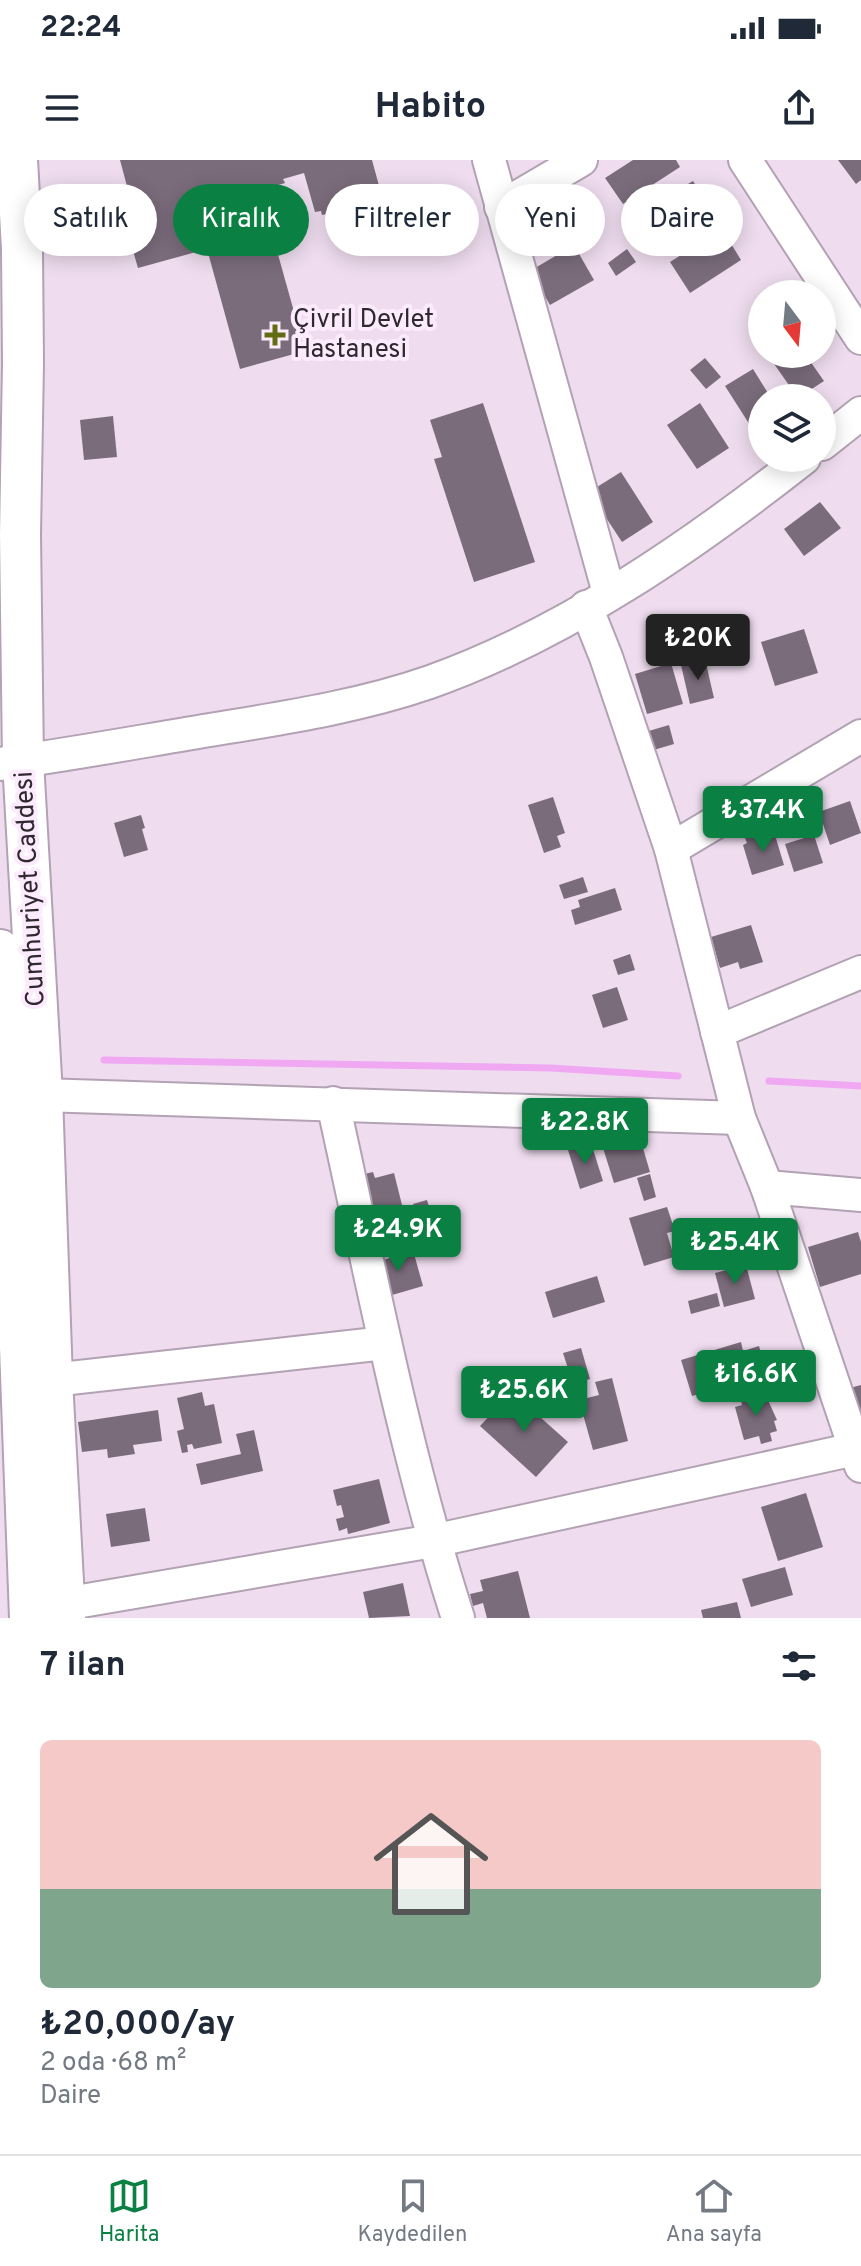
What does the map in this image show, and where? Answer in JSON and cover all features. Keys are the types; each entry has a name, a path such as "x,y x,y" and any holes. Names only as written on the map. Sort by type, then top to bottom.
{"main road":[{"name":"Cumhuriyet Caddesi","path":"17,160 23,363 12,762 24,1380 53,1613"},
{"name":"Cumhuriyet Caddesi","path":"1,974 18,1100"}],"street":[{"path":"489,160 495,184"},
{"path":"540,184 581,160"},
{"path":"745,160 861,338"},
{"path":"53,1613 858,1458 767,1187 739,1118 671,849 606,657 598,600 513,256"},
{"path":"836,433 861,413"},
{"path":"12,762 365,702 429,682 481,662 543,632 598,600 694,540 786,472"},
{"path":"671,849 861,736"},
{"path":"717,1032 861,972"},
{"path":"18,1100 333,1103 739,1118"},
{"path":"333,1103 385,1343 433,1541 458,1618"},
{"path":"767,1187 861,1195"},
{"path":"24,1380 385,1343"}],"building":[{"path":"120,160 372,160 379,184 325,184 325,214 322,215 321,211 315,212 304,173 283,179 285,183 281,184 173,184 173,256 182,256 138,268 134,256 157,256 157,184 126,184"},
{"path":"633,160 676,160 680,167 654,184 621,184 621,201 605,178"},
{"path":"838,160 861,160 861,180 856,184"},
{"path":"621,253 621,256 632,256 636,262 616,276 608,263"},
{"path":"209,256 278,256 305,351 240,369"},
{"path":"555,256 580,256 594,280 550,305 530,271"},
{"path":"679,256 739,256 741,260 690,293 670,262"},
{"path":"705,358 721,377 706,389 690,370"},
{"path":"777,368 815,368 824,381 819,384 788,384"},
{"path":"753,369 762,384 748,384 748,422 725,386"},
{"path":"483,403 535,562 474,582 434,459 442,457 430,420"},
{"path":"700,403 729,448 697,469 667,425"},
{"path":"113,416 117,457 84,460 80,420"},
{"path":"621,472 653,522 622,542 589,492"},
{"path":"820,502 841,528 804,556 784,529"},
{"path":"804,629 818,673 775,686 761,642"},
{"path":"705,659 714,698 690,704 681,665"},
{"path":"671,663 683,704 647,714 635,674"},
{"path":"669,725 674,744 647,752 642,733"},
{"path":"553,797 565,833 557,836 561,847 544,853 528,805"},
{"path":"850,801 861,833 830,845 823,824 818,826 813,814"},
{"path":"141,815 148,850 124,857 114,823"},
{"path":"759,833 761,839 775,835 784,865 752,875 743,845 747,843 745,838"},
{"path":"814,835 823,863 794,872 785,844"},
{"path":"583,877 588,892 564,899 559,885"},
{"path":"615,888 622,910 575,925 571,910 580,907 578,900"},
{"path":"751,925 763,962 740,969 738,962 720,968 711,937"},
{"path":"630,954 635,970 618,975 613,960"},
{"path":"617,987 628,1020 603,1028 592,995"},
{"path":"640,1138 650,1172 614,1183 603,1148"},
{"path":"591,1143 603,1181 580,1189 568,1150"},
{"path":"373,1172 375,1178 394,1173 405,1217 368,1226 356,1176"},
{"path":"650,1174 656,1197 644,1201 637,1178"},
{"path":"427,1200 440,1244 425,1249 419,1224 410,1226 407,1215 416,1213 413,1204"},
{"path":"667,1207 675,1231 667,1233 674,1257 644,1266 629,1218"},
{"path":"858,1232 861,1274 820,1287 808,1247"},
{"path":"411,1243 423,1286 382,1298 372,1263 401,1255 399,1247"},
{"path":"746,1265 755,1299 724,1307 715,1273"},
{"path":"597,1276 605,1302 553,1318 545,1292"},
{"path":"717,1293 720,1306 691,1314 688,1301"},
{"path":"741,1342 743,1351 759,1346 767,1374 692,1396 681,1360"},
{"path":"581,1348 590,1379 573,1384 563,1353"},
{"path":"612,1378 628,1441 593,1450 579,1400 599,1395 595,1382"},
{"path":"861,1385 861,1420 846,1389"},
{"path":"202,1392 205,1406 214,1404 222,1443 194,1449 192,1444 187,1445 188,1452 182,1453 177,1431 184,1429 177,1398"},
{"path":"512,1392 568,1442 536,1477 480,1426"},
{"path":"759,1392 761,1399 767,1398 777,1420 774,1421 777,1431 770,1433 772,1441 761,1444 759,1436 744,1440 735,1407 742,1405 740,1397"},
{"path":"158,1410 162,1441 133,1445 135,1454 108,1458 107,1449 82,1452 78,1422"},
{"path":"254,1430 263,1471 201,1485 196,1464 241,1454 236,1434"},
{"path":"379,1479 390,1523 348,1534 347,1528 339,1531 336,1519 344,1517 333,1490"},
{"path":"806,1493 823,1547 778,1561 761,1507"},
{"path":"145,1508 150,1541 111,1547 106,1514"},
{"path":"785,1567 793,1595 751,1607 742,1579"},
{"path":"518,1571 530,1618 487,1618 483,1603 473,1606 470,1594 483,1591 480,1580"},
{"path":"403,1583 410,1616 369,1618 363,1592"},
{"path":"737,1602 741,1618 703,1618 701,1610"}],"waterway":[{"path":"104,1060 551,1068 678,1076"},
{"path":"769,1081 861,1086"}],"place":[{"name":"Çivril Devlet Hastanesi","path":"275,335"}]}
